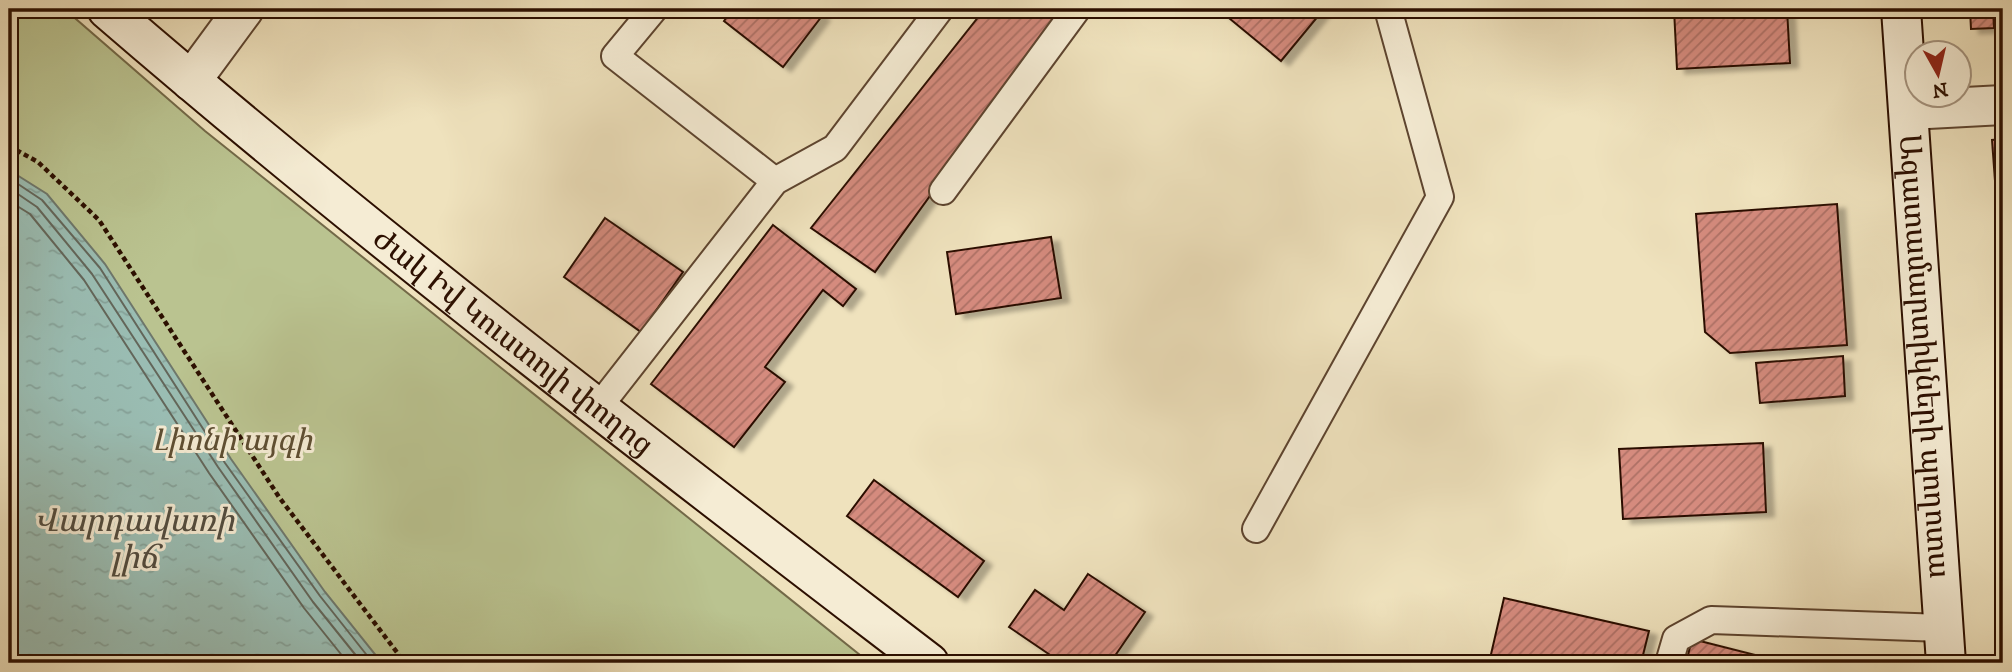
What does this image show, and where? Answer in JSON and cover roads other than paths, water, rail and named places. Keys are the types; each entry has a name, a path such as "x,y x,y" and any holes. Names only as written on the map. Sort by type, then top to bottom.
{"main road":[{"name":"Ժակ Իվ Կուստոյի փողոց","path":"107,9 191,81 597,409 929,663"},
{"path":"191,81 244,9"},
{"name":"Ազատամարտիկների պողոտա","path":"1901,9 1944,646"},
{"path":"1909,110 2003,105"}],"lane":[{"path":"654,9 615,56 775,181"},
{"path":"597,409 775,181 835,148 940,9"},
{"path":"943,191 1077,9"},
{"path":"1256,529 1440,197 1388,9"},
{"path":"1669,663 1676,639 1712,620 1944,646"}],"water":[{"name":"Վարդավառի լիճ","path":"9,170 47,194 105,264 231,459 325,592 382,663 9,663"}],"park label":[{"name":"Լիոնի այգի","path":"232,440"}]}
